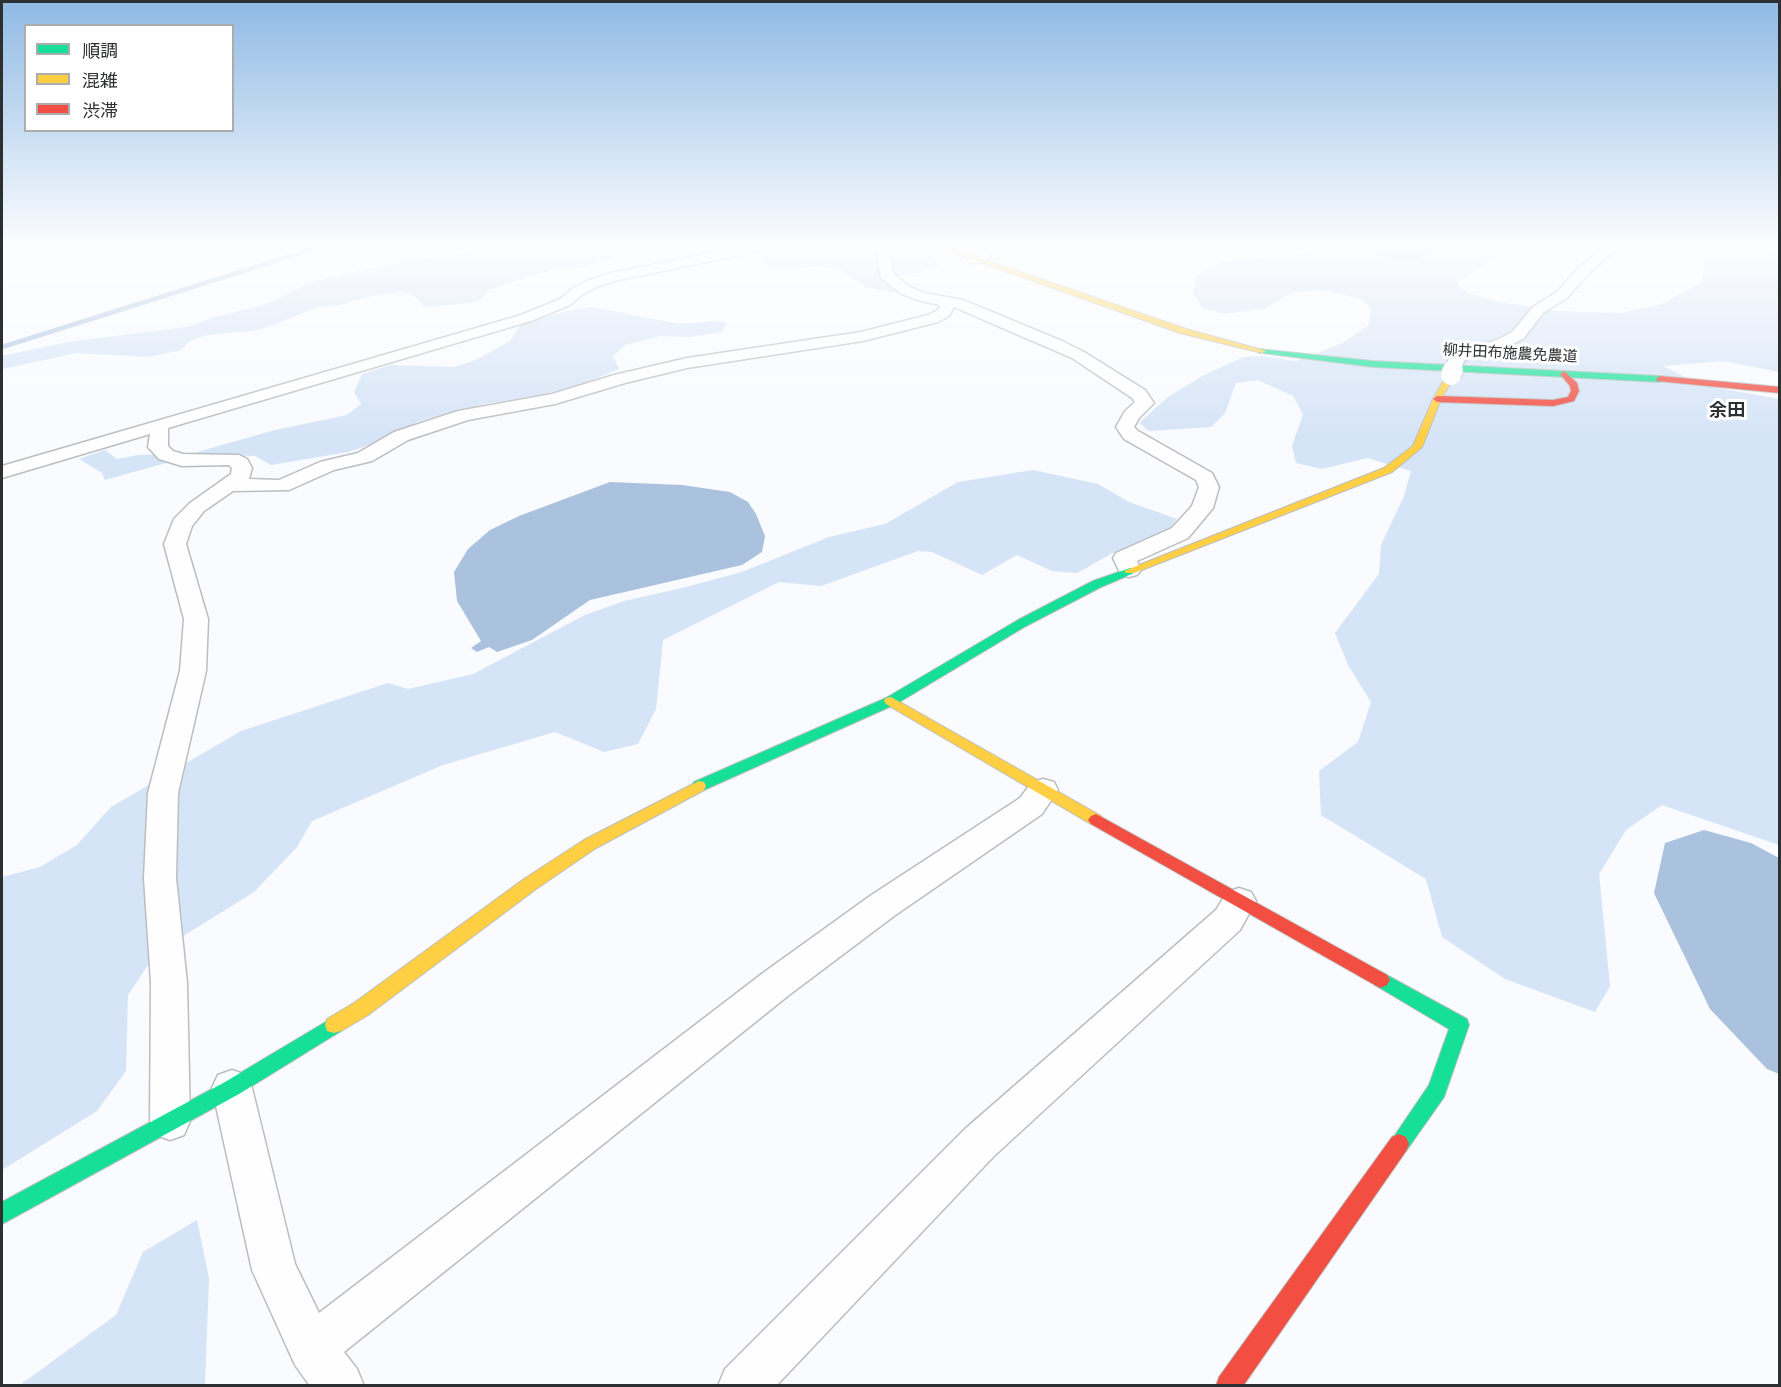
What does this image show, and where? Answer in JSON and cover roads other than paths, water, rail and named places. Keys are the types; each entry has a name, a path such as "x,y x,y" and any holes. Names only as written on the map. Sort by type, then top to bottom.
{"street":[{"path":"2,472 526,318 549,309"},
{"path":"230,485 282,486 327,466 365,457 401,436 464,415 555,399 640,374 705,359 863,336 933,319 944,313 946,309"},
{"path":"972,309 1078,355 1139,394 1145,403 1131,415 1125,427 1131,435 1205,477 1209,487 1202,508 1180,533 1124,558 1130,570"},
{"name":"柳井田布施農免農道","path":"1115,309 1242,347 1341,361 1697,381 1779,390"},
{"path":"2,1213 232,1088 361,1009 530,884 590,844 713,779 891,701 1022,623 1130,570 1298,507 1388,470 1417,447 1457,358 1503,343 1518,335 1540,309"},
{"path":"1437,399 1553,403 1571,399 1575,391 1574,385 1564,374"},
{"path":"155,426 160,431 158,447 166,455 182,460 231,459 240,462 243,468 240,477 197,507 182,524 175,544 196,620 193,671 162,793 160,878 169,983 170,1121"},
{"path":"891,701 1239,901 1460,1024 1437,1090 1228,1386"},
{"path":"312,1348 776,984 882,906 1031,806 1044,790"},
{"path":"742,1386 979,1143 1228,920 1239,901"},
{"path":"232,1088 274,1270 312,1348 340,1386"}],"waterway":[{"path":"2,347 124,309"}],"district":[{"name":"余田","path":"1727,411"}]}
